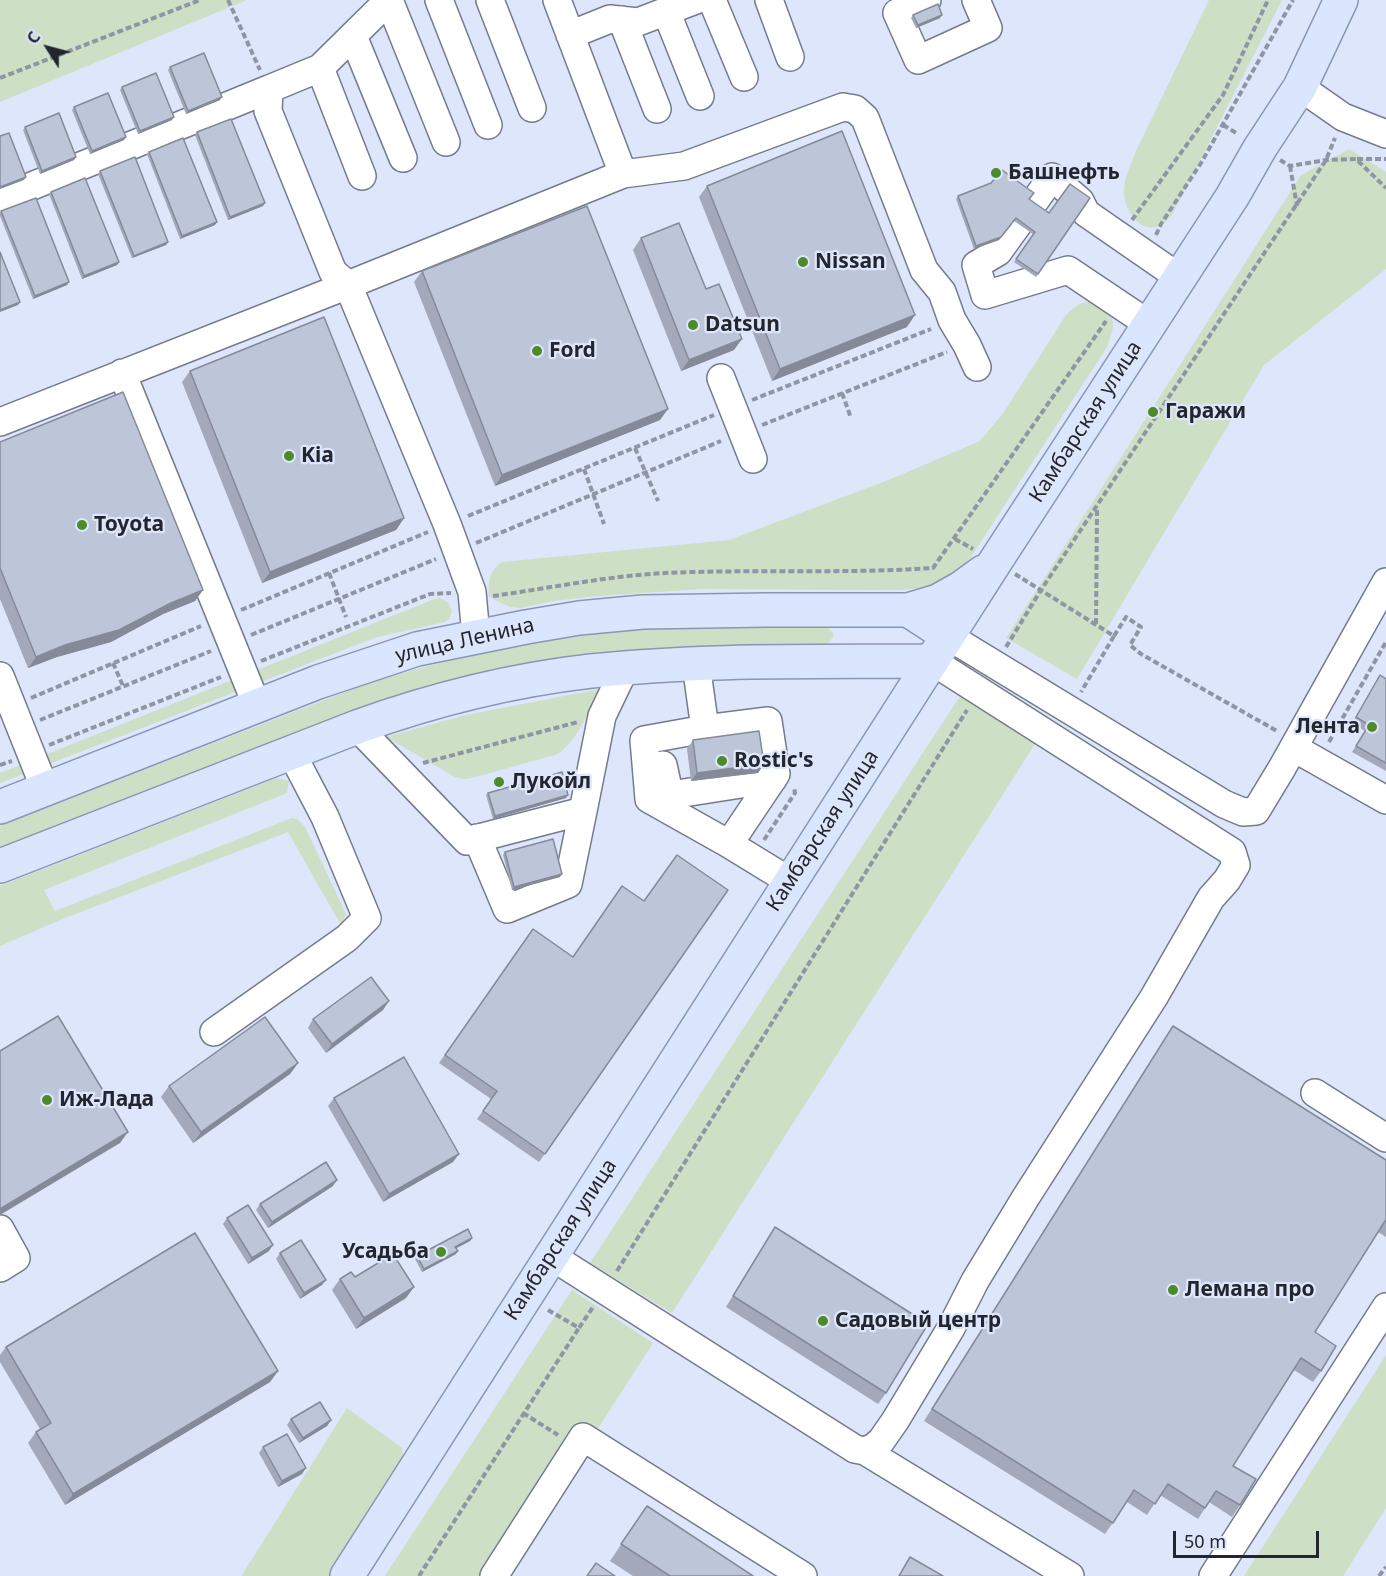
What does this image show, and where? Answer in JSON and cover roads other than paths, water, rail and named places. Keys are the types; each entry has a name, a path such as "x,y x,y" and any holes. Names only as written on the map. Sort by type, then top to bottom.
{"main road":[{"name":"Камбарская улица","path":"347,1576 995,562 1232,197 1260,148 1300,87 1341,0"},
{"name":"улица Ленина","path":"0,807 318,682 417,650 476,636 579,618 643,612 908,610 938,601 961,588 995,562"},
{"path":"908,610 940,648"},
{"path":"0,866 357,727 500,687 570,674 625,668 940,648"}],"street":[{"path":"0,199 320,68 389,0 446,142"},
{"path":"439,0 488,125"},
{"path":"490,0 532,108"},
{"path":"556,0 623,174"},
{"path":"570,35 610,19 638,22 696,0"},
{"path":"712,0 744,77"},
{"path":"768,0 790,57"},
{"path":"927,0 897,13 918,60 988,28 976,0"},
{"path":"666,11 700,96"},
{"path":"622,20 657,109"},
{"path":"353,36 403,158"},
{"path":"320,68 362,176"},
{"path":"1300,87 1343,117 1386,134"},
{"path":"269,89 268,111 333,272 348,285 447,524 472,592 476,636"},
{"path":"0,422 623,174 684,166 843,107 855,109 865,118 924,270 942,292 952,321 972,356"},
{"path":"1150,325 1068,270 985,295 976,265 999,252 1052,177 1080,201 1086,213 1180,278"},
{"path":"122,374 257,706"},
{"path":"721,378 753,459"},
{"path":"940,648 996,665 1224,804 1243,812 1256,811 1386,582"},
{"path":"865,1451 881,1441 895,1421 1026,1197 1154,997 1211,898 1227,880 1236,865 1232,852 940,648"},
{"path":"696,664 705,729"},
{"path":"477,838 507,909 568,884 602,716 625,668"},
{"path":"0,676 11,715 45,789"},
{"path":"729,844 777,774 768,721 644,740 649,799 791,882"},
{"path":"357,727 467,841 583,811"},
{"path":"658,738 668,788 677,794 773,779"},
{"path":"1297,742 1386,800"},
{"path":"214,1032 347,938 367,918 325,816 291,752"},
{"path":"1315,1093 1386,1138"},
{"path":"0,1229 16,1258 0,1268"},
{"path":"551,1256 845,1443 855,1449 865,1451 1070,1576"},
{"path":"1213,1576 1386,1307"},
{"path":"494,1576 583,1437 803,1576"}],"place":[{"name":"Башнефть","path":"996,173"},
{"name":"Nissan","path":"803,262"},
{"name":"Datsun","path":"693,325"},
{"name":"Ford","path":"537,351"},
{"name":"Гаражи","path":"1153,412"},
{"name":"Kia","path":"289,456"},
{"name":"Toyota","path":"82,525"},
{"name":"Лента","path":"1372,727"},
{"name":"Rostic's","path":"722,761"},
{"name":"Лукойл","path":"499,782"},
{"name":"Иж-Лада","path":"47,1100"},
{"name":"Усадьба","path":"441,1252"},
{"name":"Лемана про","path":"1173,1290"},
{"name":"Садовый центр","path":"823,1321"}]}
